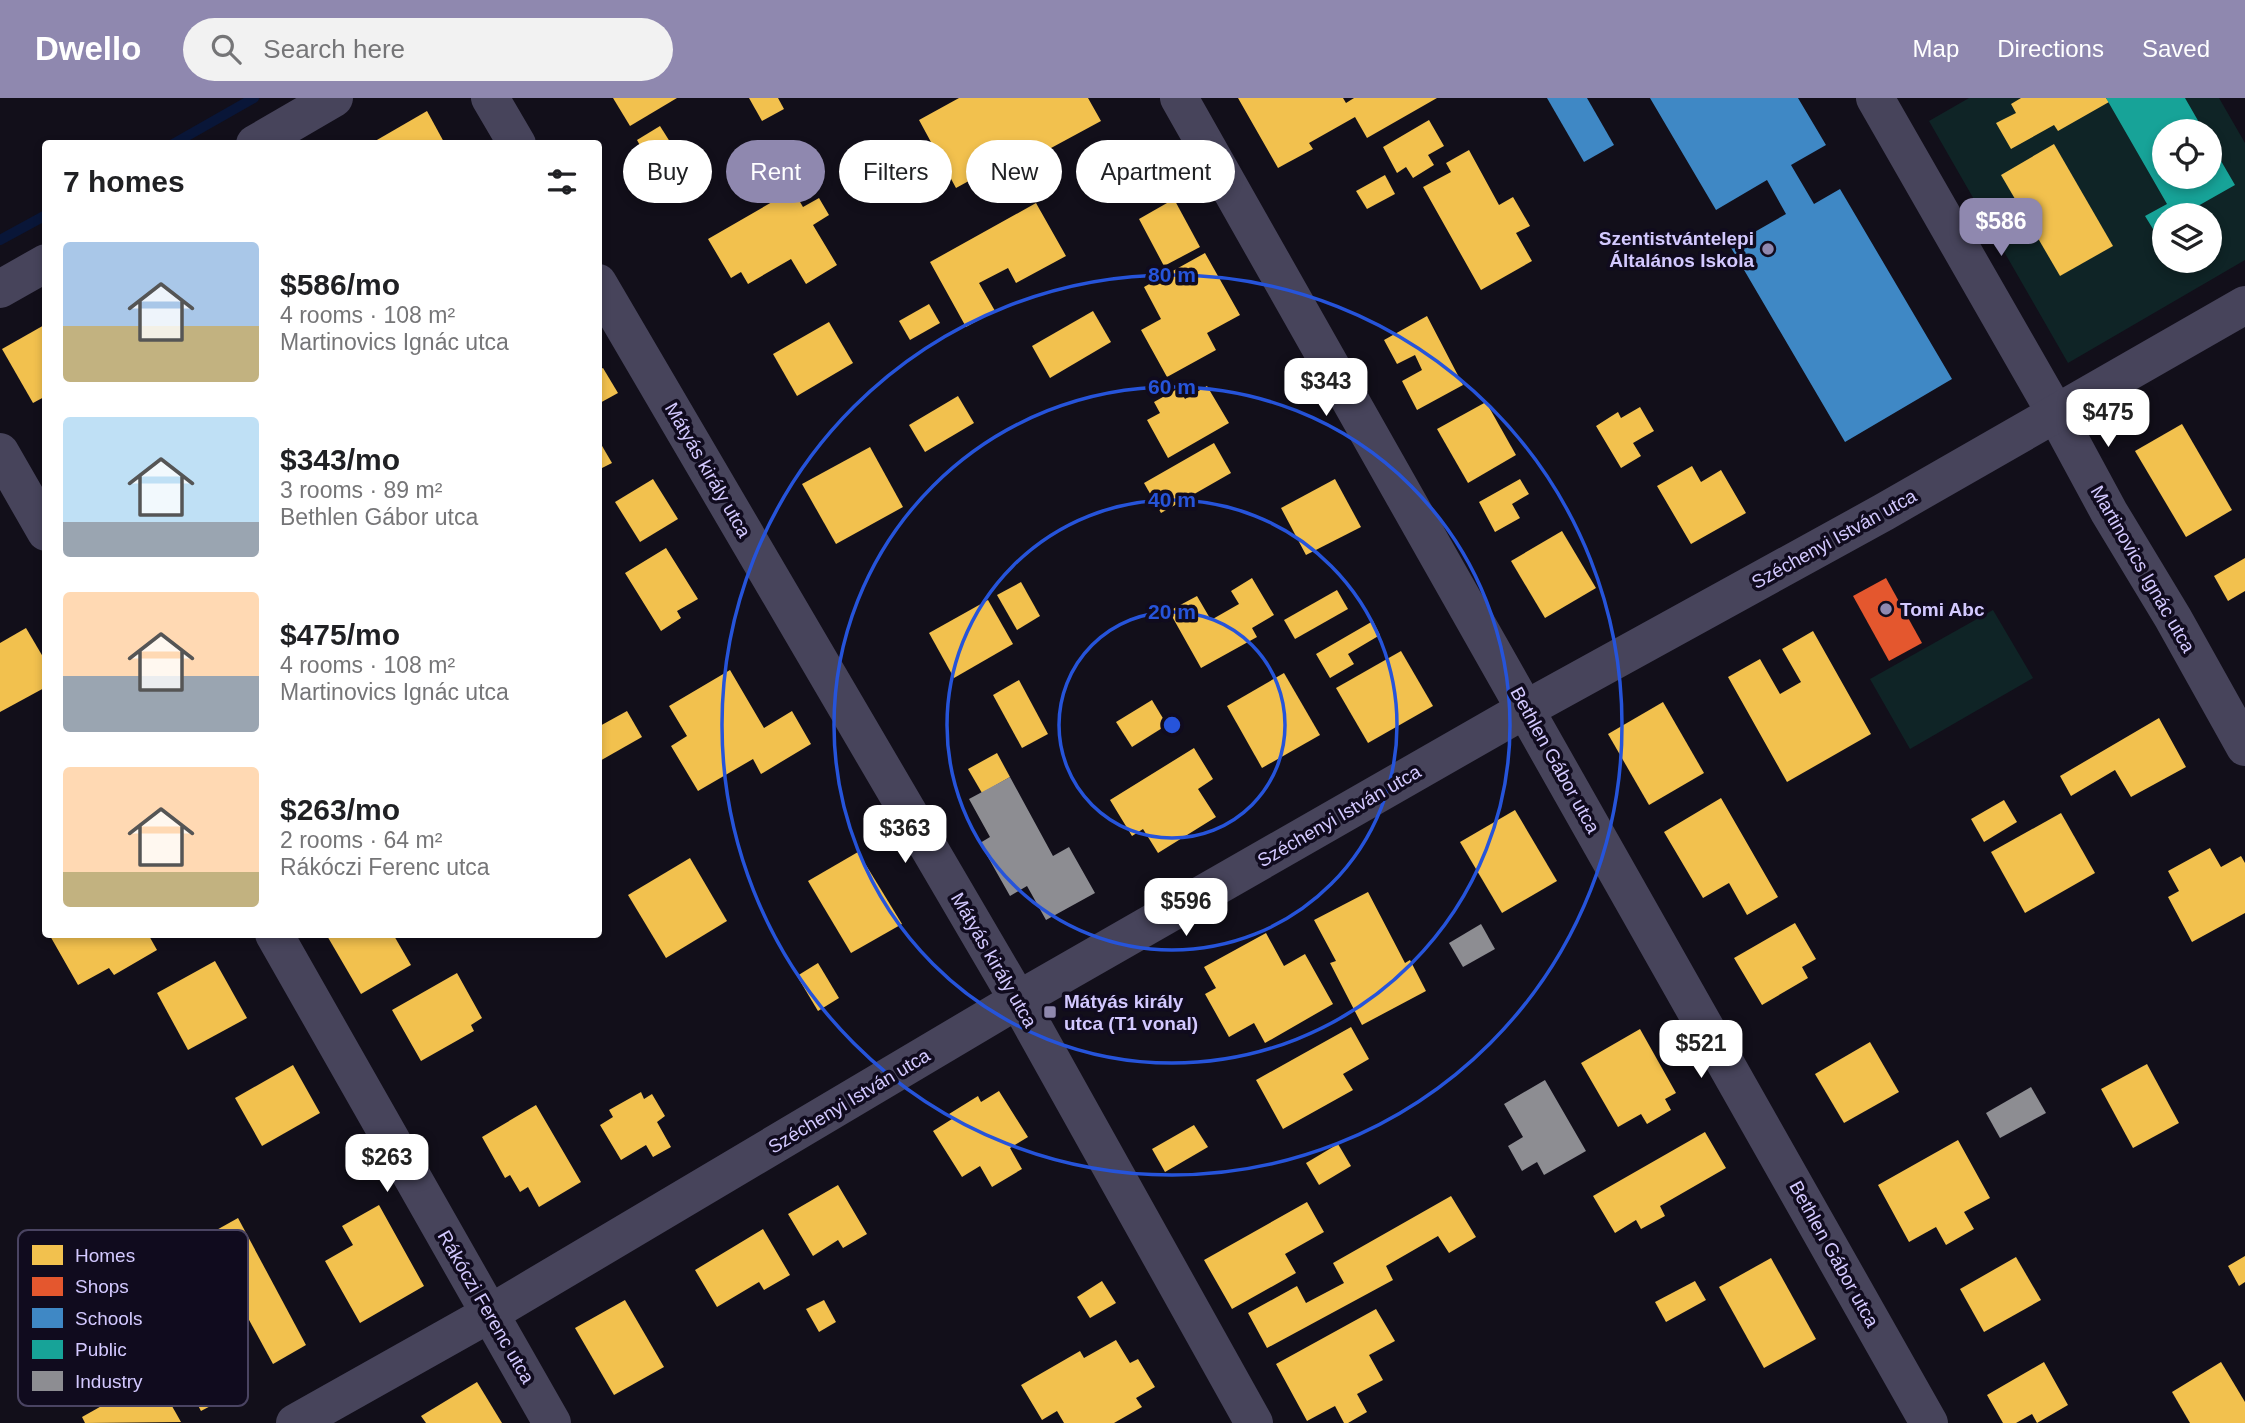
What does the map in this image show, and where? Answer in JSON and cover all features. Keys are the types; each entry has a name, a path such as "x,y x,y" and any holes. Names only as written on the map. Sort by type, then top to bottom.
{"street":[{"path":"262,140 334,98"},
{"path":"490,98 515,140"},
{"name":"Bethlen Gábor utca","path":"1179,98 1929,1423"},
{"name":"Martinovics Ignác utca","path":"1875,98 2245,747"},
{"path":"0,289 42,265"},
{"name":"Mátyás király utca","path":"602,290 1018,1000 1254,1423"},
{"name":"Széchenyi István utca","path":"295,1423 489,1314 1018,1000 1526,709 1884,512 2245,305"},
{"path":"0,452 42,525"},
{"name":"Rákóczi Ferenc utca","path":"276,938 552,1423"}],"green space":[{"path":"1969,98 2219,98 2245,143 2245,260 2068,363 1929,121"},
{"path":"1993,610 2033,678 1910,749 1870,679"}],"building: Homes":[{"path":"613,98 677,98 630,126"},
{"path":"749,98 778,98 784,109 762,121"},
{"path":"959,98 1088,98 1101,121 1062,142 966,140 966,183 956,188 952,181 952,140 930,140 919,120"},
{"path":"1238,98 1343,98 1346,103 1354,98 1437,98 1367,138 1355,117 1309,143 1313,149 1278,168"},
{"path":"2021,98 2106,98 2109,102 2058,131 2054,125 2011,149 1996,123 2016,113 2011,104"},
{"path":"427,111 443,140 377,140"},
{"path":"1429,120 1444,146 1428,155 1434,165 1413,178 1406,167 1397,173 1383,147"},
{"path":"660,126 669,140 637,140"},
{"path":"2054,144 2113,246 2060,276 2001,175"},
{"path":"1469,150 1499,205 1513,197 1530,226 1516,233 1532,261 1481,290 1423,187 1451,172 1446,163"},
{"path":"1385,175 1395,194 1367,209 1356,191"},
{"path":"770,203 801,203 803,207 810,203 822,203 829,215 813,225 837,265 806,284 791,259 748,284 741,272 731,278 708,239"},
{"path":"1036,203 1066,256 1016,283 1008,268 979,283 995,311 966,327 930,262"},
{"path":"1167,203 1176,203 1200,247 1164,266 1139,219"},
{"path":"1205,253 1240,315 1207,333 1216,350 1167,377 1141,330 1161,319 1144,287"},
{"path":"929,304 940,323 910,340 899,321"},
{"path":"1093,311 1111,342 1050,378 1032,346"},
{"path":"1427,316 1463,385 1417,410 1402,381 1422,370 1415,355 1397,364 1384,340"},
{"path":"829,322 853,363 797,396 773,354"},
{"path":"42,326 42,398 33,403 2,349"},
{"path":"602,368 618,393 602,402"},
{"path":"1207,386 1229,423 1168,458 1147,420 1160,413 1154,402 1179,388 1185,399"},
{"path":"958,396 974,423 925,452 909,425"},
{"path":"1486,402 1516,455 1468,483 1437,429"},
{"path":"1640,407 1654,431 1633,443 1641,456 1621,468 1596,426 1618,412 1621,418"},
{"path":"2182,424 2232,510 2186,537 2135,451"},
{"path":"1214,443 1231,473 1161,513 1144,483"},
{"path":"602,446 612,463 602,468"},
{"path":"870,447 903,507 836,544 802,484"},
{"path":"1692,466 1701,482 1721,470 1746,513 1691,544 1657,486"},
{"path":"653,479 678,519 640,542 615,502"},
{"path":"1335,479 1361,527 1306,555 1281,508"},
{"path":"1520,479 1529,494 1512,504 1520,518 1495,532 1479,502"},
{"path":"1562,531 1596,588 1545,618 1511,561"},
{"path":"666,548 698,599 677,611 681,618 661,631 625,573"},
{"path":"2245,558 2245,591 2228,601 2214,576"},
{"path":"1252,578 1274,615 1252,628 1257,637 1201,668 1169,611 1197,596 1211,620 1239,604 1231,591"},
{"path":"1021,582 1040,616 1017,630 997,595"},
{"path":"1337,590 1348,609 1295,639 1284,620"},
{"path":"988,600 1013,644 954,678 929,633"},
{"path":"1373,621 1380,635 1348,654 1354,664 1330,678 1316,654"},
{"path":"26,628 42,655 42,689 0,712 0,643"},
{"path":"1813,631 1871,734 1787,782 1728,677 1760,659 1780,694 1801,682 1782,649"},
{"path":"1401,651 1433,706 1368,743 1336,688"},
{"path":"730,670 764,728 792,711 811,744 761,774 753,759 698,791 671,746 687,736 669,706"},
{"path":"1284,673 1320,735 1262,768 1227,706"},
{"path":"1019,680 1048,734 1022,748 993,695"},
{"path":"1152,700 1167,725 1132,747 1116,722"},
{"path":"1663,702 1704,773 1649,805 1608,734"},
{"path":"627,711 642,737 602,760 602,725"},
{"path":"2159,718 2186,767 2131,797 2115,770 2071,796 2060,776"},
{"path":"1194,748 1213,779 1198,789 1216,817 1158,853 1143,829 1132,836 1110,800"},
{"path":"997,753 1010,777 982,793 968,769"},
{"path":"1721,798 1778,897 1747,915 1729,883 1703,898 1664,832"},
{"path":"2004,800 2017,822 1984,842 1971,819"},
{"path":"1515,810 1557,881 1502,913 1460,842"},
{"path":"2061,813 2095,873 2025,913 1991,852"},
{"path":"2210,848 2221,867 2241,856 2245,863 2245,913 2192,942 2168,897 2179,891 2168,871"},
{"path":"858,852 902,924 851,953 808,881"},
{"path":"690,858 727,921 666,958 628,895"},
{"path":"1368,892 1405,963 1410,960 1426,991 1362,1025 1330,963 1336,961 1314,920"},
{"path":"1795,923 1816,959 1802,967 1808,978 1762,1005 1734,958"},
{"path":"1266,933 1284,966 1305,954 1333,1004 1265,1043 1254,1023 1229,1037 1205,994 1216,988 1204,967"},
{"path":"51,938 150,938 157,950 114,975 109,968 78,985"},
{"path":"328,938 395,938 411,965 361,994"},
{"path":"215,961 247,1018 188,1050 157,993"},
{"path":"818,963 839,998 818,1011 797,976"},
{"path":"457,973 482,1018 471,1025 474,1031 421,1061 392,1010"},
{"path":"1351,1027 1369,1059 1343,1074 1353,1090 1283,1129 1256,1080"},
{"path":"1640,1029 1676,1093 1665,1099 1671,1110 1647,1124 1641,1114 1618,1127 1581,1063"},
{"path":"1870,1042 1899,1092 1844,1123 1815,1074"},
{"path":"2147,1064 2179,1123 2133,1148 2101,1089"},
{"path":"293,1065 320,1113 262,1146 235,1098"},
{"path":"999,1091 1028,1137 1010,1148 1022,1169 992,1187 980,1166 962,1177 933,1131 952,1119 949,1114 978,1096 981,1102"},
{"path":"641,1092 644,1099 652,1094 665,1116 657,1122 671,1147 653,1157 646,1145 621,1160 600,1125 613,1117 609,1110"},
{"path":"536,1105 581,1182 539,1207 528,1187 520,1192 510,1175 505,1178 482,1137"},
{"path":"1194,1125 1208,1147 1165,1172 1152,1149"},
{"path":"1705,1132 1726,1168 1660,1206 1665,1216 1641,1229 1636,1220 1615,1233 1593,1196"},
{"path":"1958,1140 1990,1198 1964,1212 1974,1229 1946,1245 1936,1227 1909,1242 1878,1185"},
{"path":"1338,1144 1351,1166 1319,1185 1306,1163"},
{"path":"838,1185 867,1234 843,1248 838,1240 813,1256 788,1214"},
{"path":"1451,1196 1476,1237 1449,1253 1438,1236 1386,1266 1393,1280 1267,1348 1248,1313 1297,1286 1306,1303 1344,1283 1333,1263"},
{"path":"1307,1202 1324,1232 1285,1254 1296,1273 1232,1309 1204,1260"},
{"path":"379,1205 424,1286 360,1323 325,1261 353,1245 342,1226"},
{"path":"238,1218 244,1230 217,1230"},
{"path":"763,1229 790,1275 764,1290 759,1282 717,1307 695,1270"},
{"path":"248,1237 306,1345 273,1364 248,1318"},
{"path":"2245,1256 2245,1282 2239,1286 2228,1266"},
{"path":"2016,1257 2041,1300 1984,1332 1960,1289"},
{"path":"1771,1258 1816,1339 1764,1368 1719,1287"},
{"path":"1102,1281 1116,1303 1090,1318 1077,1297"},
{"path":"1695,1281 1706,1300 1666,1322 1655,1302"},
{"path":"625,1300 664,1367 614,1395 575,1328"},
{"path":"824,1300 836,1322 819,1332 806,1309"},
{"path":"1376,1309 1395,1341 1369,1355 1383,1380 1357,1394 1367,1412 1344,1423 1335,1406 1307,1421 1276,1364"},
{"path":"1116,1340 1130,1363 1138,1359 1155,1387 1136,1398 1142,1407 1114,1423 1064,1423 1057,1411 1042,1420 1021,1385 1080,1351 1084,1358"},
{"path":"2044,1362 2068,1405 2037,1423 2032,1414 2016,1423 2003,1423 1987,1395"},
{"path":"2221,1362 2245,1402 2245,1423 2190,1423 2172,1392"},
{"path":"477,1382 502,1423 426,1423 421,1416"},
{"path":"102,1406 172,1406 181,1422 85,1423 82,1417"}],"building: Shops":[{"path":"1886,578 1922,643 1889,661 1853,596"}],"building: Schools":[{"path":"1547,98 1587,98 1614,145 1584,162"},
{"name":"Szentistvántelepi Általános Iskola","path":"1650,98 1798,98 1826,145 1791,165 1814,204 1840,189 1952,379 1845,442 1730,246 1786,214 1767,180 1716,210"}],"building: Public":[{"path":"2106,98 2185,98 2197,119 2152,119 2152,178"},
{"path":"2222,163 2235,185 2203,203 2166,203 2158,189 2222,189"},
{"path":"2152,212 2152,227 2145,216"}],"building: Industry":[{"path":"1010,777 1053,856 1069,847 1095,893 1046,920 1027,886 1010,896 980,843 990,837 969,799"},
{"path":"1481,924 1495,949 1463,967 1449,943"},
{"path":"1545,1080 1586,1151 1544,1175 1537,1162 1522,1171 1508,1146 1523,1137 1504,1104"},
{"path":"2031,1087 2046,1113 2000,1138 1986,1113"}],"waterway":[{"path":"180,140 254,98"},
{"path":"0,240 42,217"}],"place":[{"name":"Szentistvántelepi Általános Iskola","path":"1768,249"},
{"name":"Tomi Abc","path":"1886,609"},
{"name":"Mátyás király utca (T1 vonal)","path":"1050,1012"}]}
